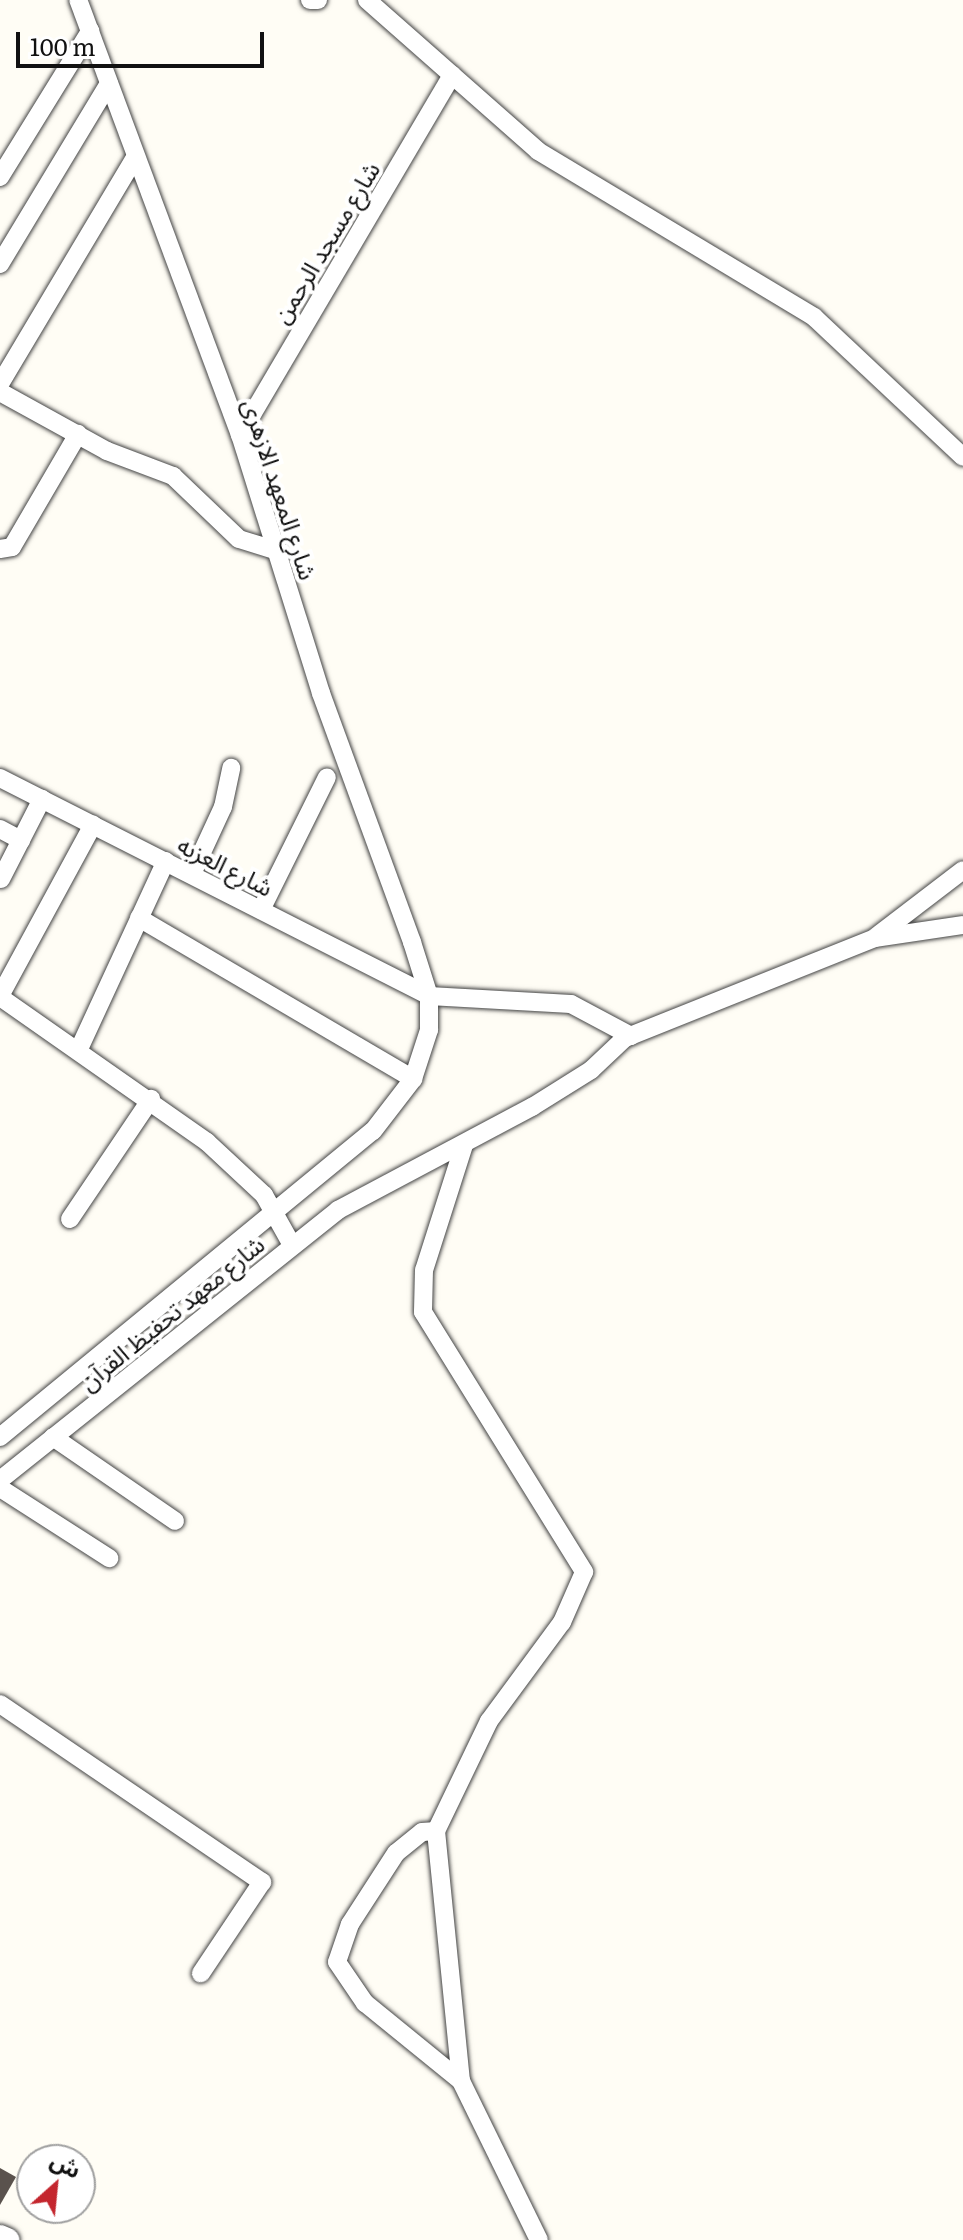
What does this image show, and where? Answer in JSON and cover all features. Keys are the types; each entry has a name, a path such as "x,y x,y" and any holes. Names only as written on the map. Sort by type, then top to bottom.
{"street":[{"name":"شارع المعهد الازهرى","path":"78,0 240,435 429,996"},
{"path":"310,0 318,0"},
{"path":"367,0 538,151 814,317 963,457"},
{"path":"0,177 90,31"},
{"name":"شارع مسجد الرحمن","path":"240,435 452,75"},
{"path":"0,264 109,83"},
{"path":"0,384 136,156"},
{"path":"0,392 78,434 173,476 239,539 278,551"},
{"path":"0,549 12,547 78,434"},
{"path":"192,874 223,807 231,768"},
{"path":"261,910 327,777"},
{"name":"شارع العزبه","path":"0,778 429,996"},
{"path":"1,879 42,799"},
{"path":"93,825 0,997 151,1099 234,1166 276,1212 292,1245"},
{"path":"0,829 21,840"},
{"path":"79,1049 166,861"},
{"path":"875,938 963,870"},
{"path":"139,918 413,1079"},
{"path":"875,938 963,925"},
{"name":"شارع معهد تحفيظ القرآن","path":"0,1480 292,1245 376,1186 464,1145 591,1070 631,1036 875,938"},
{"path":"0,1437 373,1131 413,1079 427,1044 429,996 571,1004 631,1036"},
{"path":"70,1219 151,1099"},
{"path":"464,1145 424,1270 423,1312 584,1572 562,1622 489,1721 436,1831 461,2081 539,2240"},
{"path":"53,1437 175,1521"},
{"path":"0,1488 109,1558"},
{"path":"0,1704 262,1882 201,1973"},
{"path":"436,1831 422,1832 396,1853 350,1924 337,1962 365,2003 461,2081"},
{"path":"0,2237 7,2240"}],"building":[{"path":"0,2168 16,2177 0,2205"}]}
